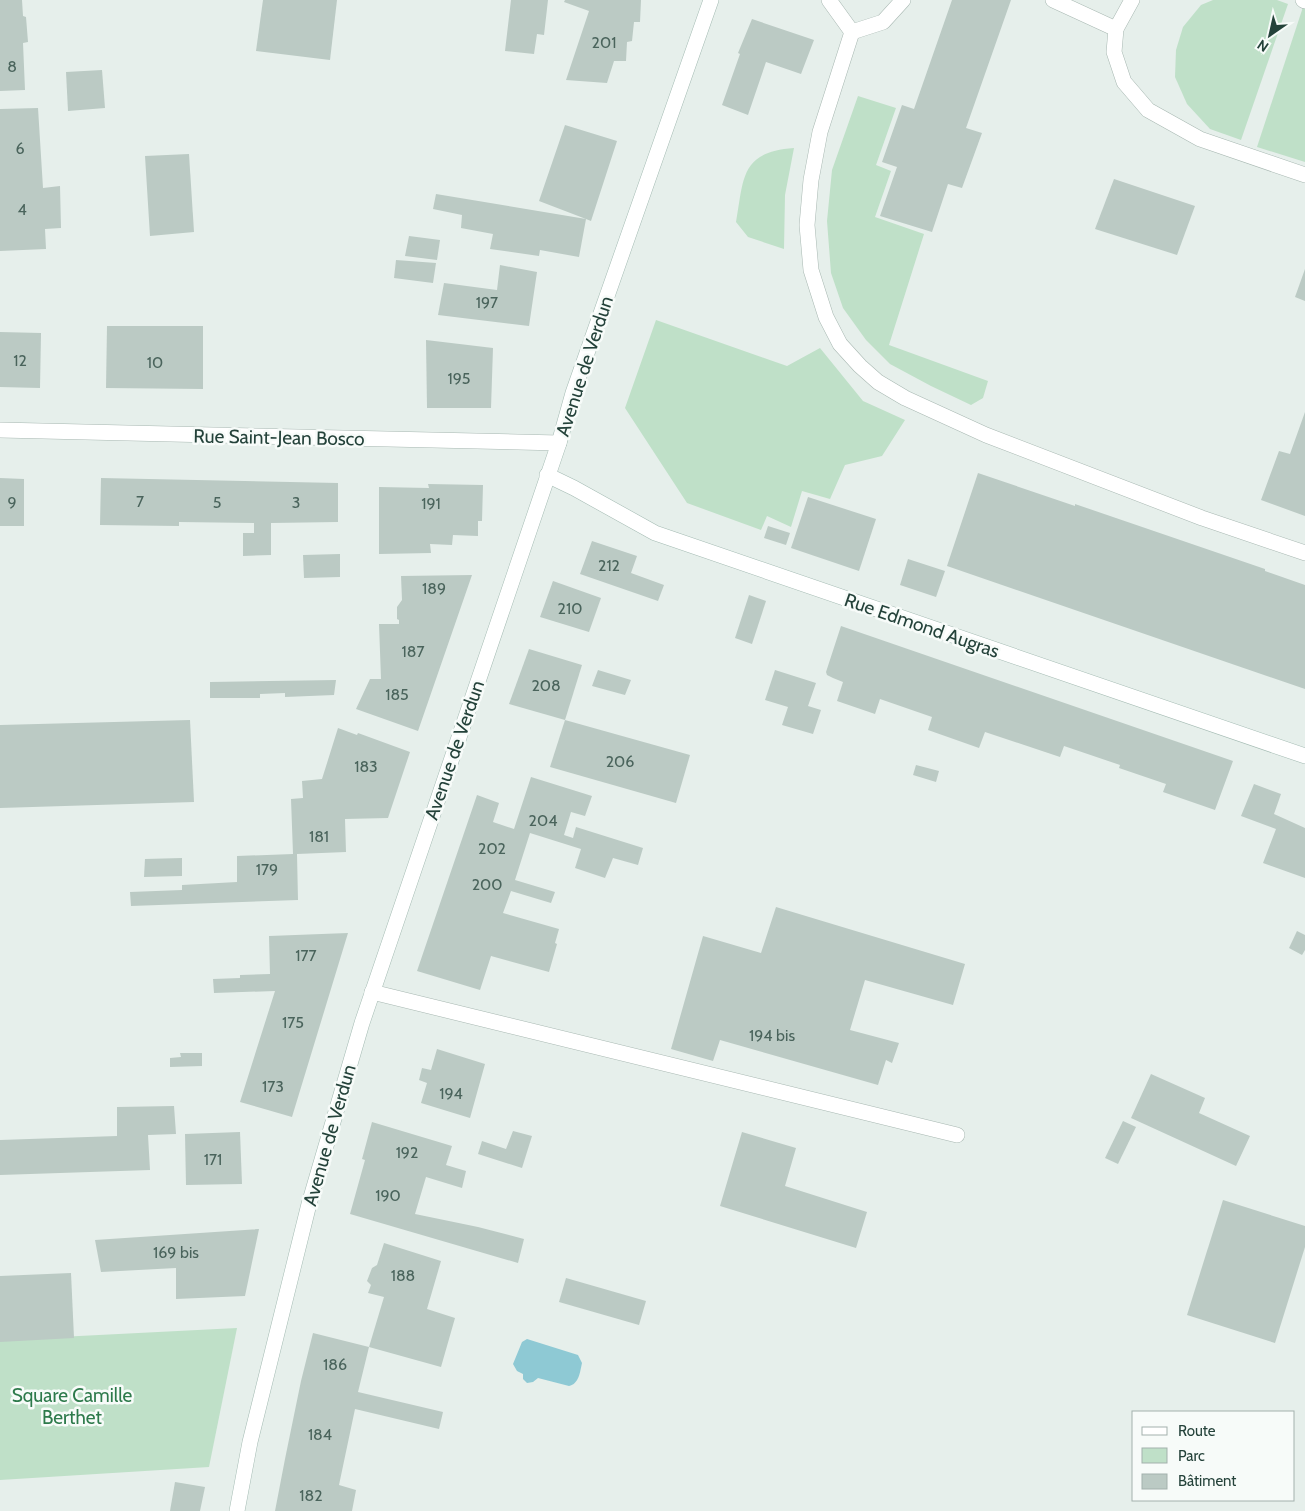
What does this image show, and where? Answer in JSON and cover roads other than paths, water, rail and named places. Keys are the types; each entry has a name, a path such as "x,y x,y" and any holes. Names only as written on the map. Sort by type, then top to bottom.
{"main road":[{"name":"Avenue de Verdun","path":"237,1511 250,1442 308,1204 362,1023 547,476 573,393 711,0"},
{"path":"829,0 852,32"},
{"path":"852,32 883,22 903,0"},
{"path":"1053,0 1116,29"},
{"path":"1132,0 1116,29 1114,52 1124,82 1148,110 1200,139 1305,175"},
{"path":"852,32 820,132 811,180 807,225 812,270 826,317 840,344 878,382 905,398 986,435 1202,518 1305,552"},
{"name":"Rue Saint-Jean Bosco","path":"0,430 558,443"},
{"name":"Rue Edmond Augras","path":"547,476 574,488 655,533 1305,756"},
{"path":"372,992 957,1135"}],"water":[{"path":"527,1339 578,1355 582,1363 575,1383 569,1386 538,1378 533,1382 527,1383 523,1379 523,1374 517,1371 513,1364 522,1342"}],"park label":[{"name":"Square Camille Berthet","path":"72,1406"}]}
